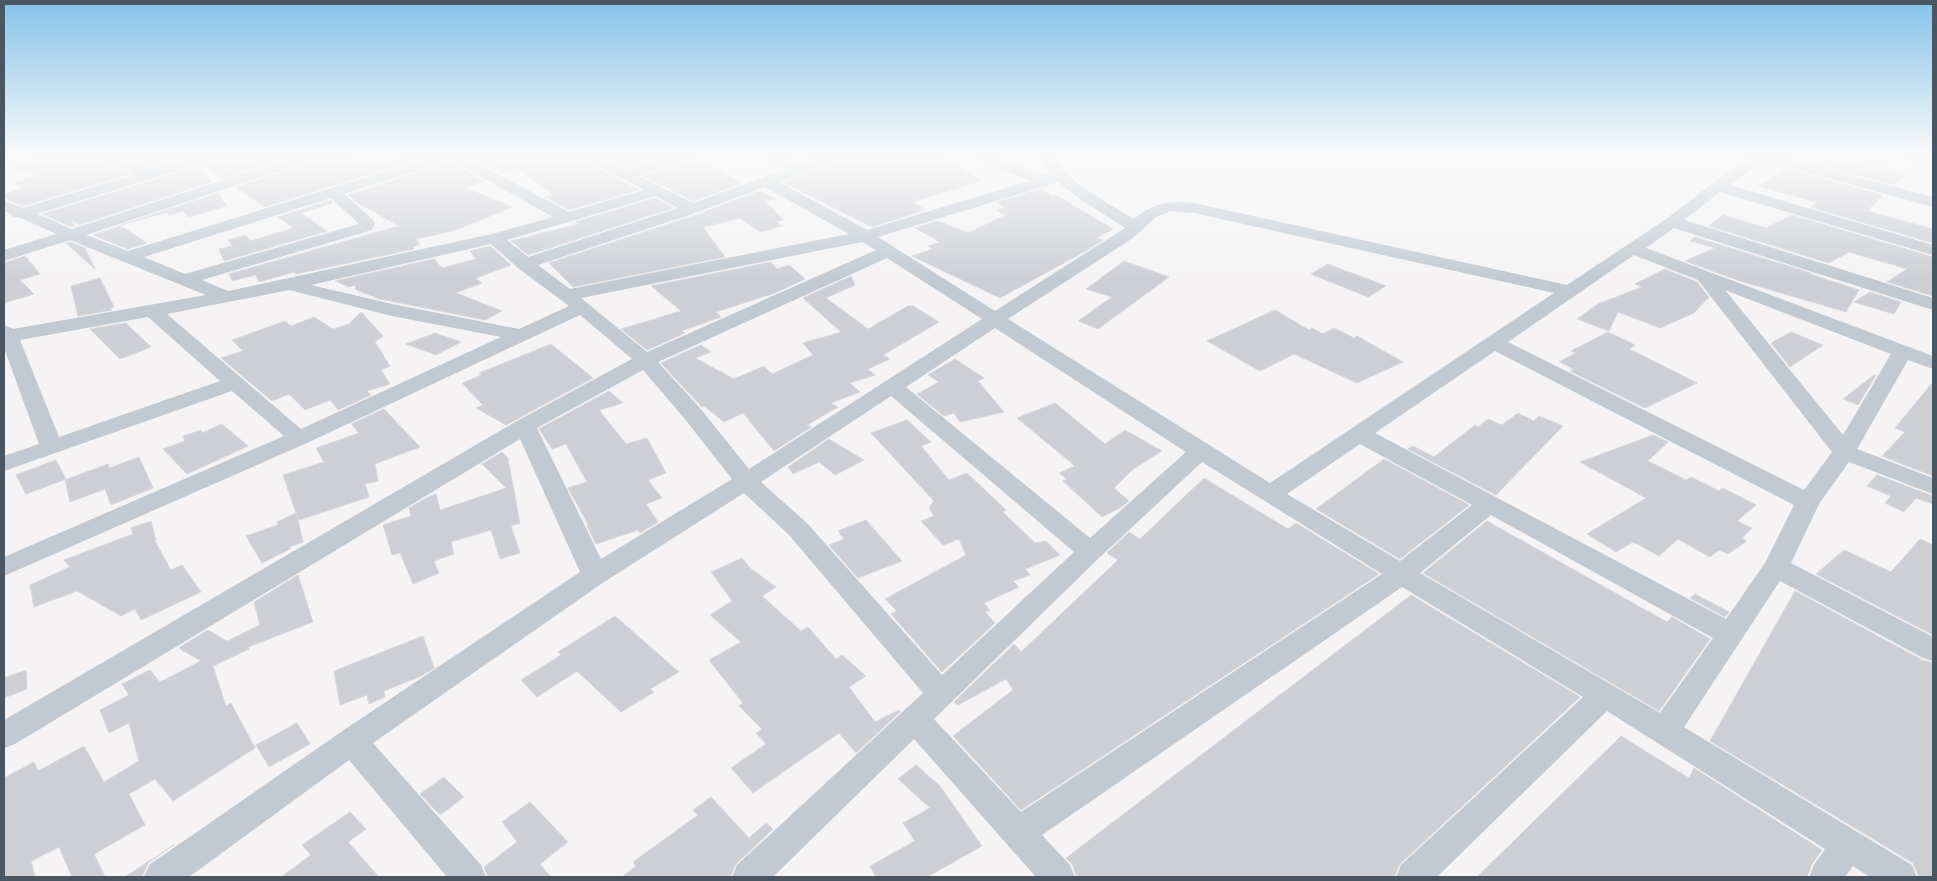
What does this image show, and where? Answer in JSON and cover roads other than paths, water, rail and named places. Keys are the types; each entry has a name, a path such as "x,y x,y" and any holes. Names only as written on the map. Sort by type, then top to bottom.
{"street":[{"path":"4,219 72,198"},
{"path":"4,256 181,198"},
{"path":"127,257 314,198"},
{"path":"184,280 366,227 367,224 339,198"},
{"path":"531,198 567,218"},
{"path":"52,447 6,335 152,311 290,284 495,238 633,198"},
{"path":"672,198 692,208"},
{"path":"524,264 719,198"},
{"path":"797,198 865,236 1200,451 1400,574 1664,731 1900,877"},
{"path":"4,567 299,438 521,335 575,301 865,236 988,198"},
{"path":"1091,198 1136,227"},
{"path":"1270,494 1672,222 1703,198"},
{"path":"1759,198 1933,250"},
{"path":"1918,198 1933,202"},
{"path":"4,204 70,234 227,297"},
{"path":"161,877 352,741 595,575 746,481 995,320 1136,227 1159,207 1165,205 1183,206 1569,291"},
{"path":"1672,222 1933,304"},
{"path":"495,238 524,264 575,301 646,360 692,412 746,481 798,530 941,694"},
{"path":"1631,248 1933,363"},
{"path":"4,735 525,426 646,360 888,251"},
{"path":"1705,277 1844,452 1933,486"},
{"path":"290,284 392,310 521,335"},
{"path":"152,311 299,438"},
{"path":"1492,342 1808,502"},
{"path":"1664,731 1776,567 1808,502 1844,452 1903,351"},
{"path":"4,464 236,382"},
{"path":"892,386 1090,552"},
{"path":"525,426 595,575"},
{"path":"1359,434 1730,634"},
{"path":"759,874 941,694 1090,552 1200,451"},
{"path":"1018,834 1400,574 1488,504"},
{"path":"1776,567 1933,650"},
{"path":"1413,877 1605,696"},
{"path":"915,719 1058,877"},
{"path":"352,741 469,877"},
{"path":"1826,877 1847,845"}]}
